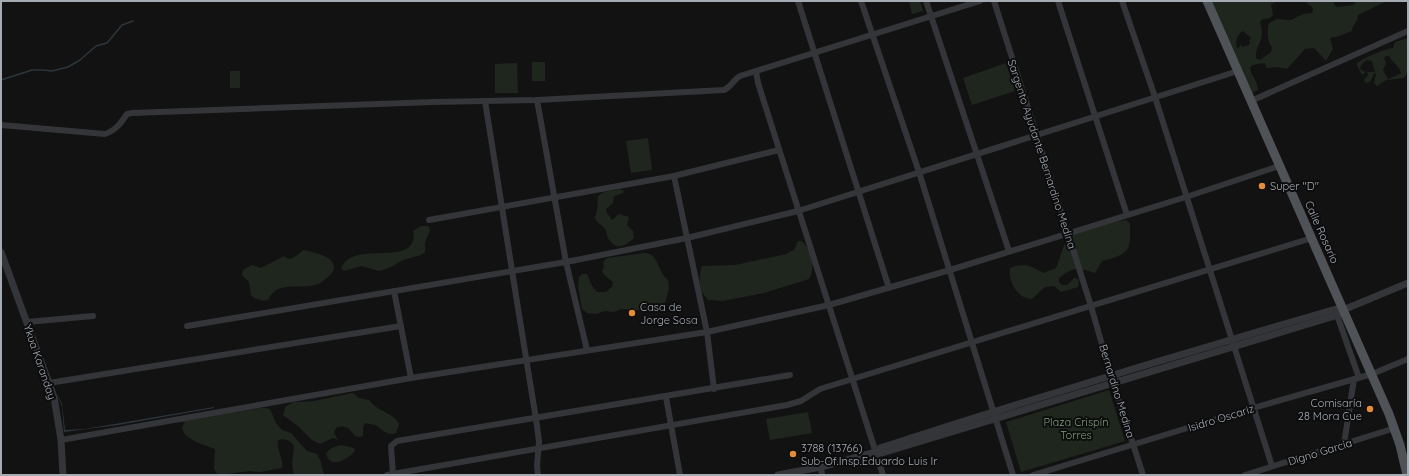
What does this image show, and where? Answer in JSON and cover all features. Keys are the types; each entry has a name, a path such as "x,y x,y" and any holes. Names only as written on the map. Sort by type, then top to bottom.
{"main road":[{"name":"Calle Rosario","path":"1207,1 1312,238 1340,312 1354,335 1372,374 1394,428 1407,475"}],"street":[{"path":"798,1 889,288"},
{"path":"861,1 919,172 1013,475"},
{"path":"926,1 1009,251"},
{"path":"1,125 105,134 115,129 123,121 127,114 132,113 538,100 724,90 728,88 737,78 756,71 980,1"},
{"name":"Sargento Ayudante Bernardino Medina","path":"994,1 1091,306"},
{"path":"1058,1 1127,215"},
{"path":"1122,1 1155,98 1272,466"},
{"path":"1251,101 1408,31"},
{"path":"756,71 758,83 798,211 883,475"},
{"path":"187,326 513,272 687,238 798,211 1094,116 1238,72"},
{"path":"538,100 566,262 587,350"},
{"path":"485,101 536,419 539,441 536,466 538,475"},
{"path":"429,220 674,176 779,150"},
{"path":"61,440 411,378 707,332 829,305 950,270 1186,197 1280,166"},
{"path":"674,176 707,332 714,389"},
{"path":"790,375 397,442 391,446 391,475 792,404 801,401 816,391 1312,238"},
{"name":"Ykua Karanday","path":"1,252 49,383 55,404 61,440 63,475"},
{"path":"1340,312 1408,283"},
{"path":"394,291 411,378"},
{"name":"Bernardino Medina","path":"1091,306 1112,379 1143,475"},
{"path":"778,475 821,471 876,452 880,448 995,415 1336,309 1340,312"},
{"path":"1340,312 1345,338 1357,379 1344,444"},
{"path":"27,322 93,316"},
{"path":"49,383 401,326"},
{"path":"1345,338 1354,335"},
{"name":"Isidro Oscariz","path":"1033,475 1254,408 1357,379 1408,359"},
{"path":"666,397 680,475"},
{"name":"Digno Garcia","path":"1245,475 1394,428"}],"green space":[{"path":"909,1 920,1 923,11 912,14"},
{"path":"1206,1 1276,1 1271,5 1273,15 1270,18 1261,20 1260,24 1262,34 1256,54 1256,58 1260,60 1271,52 1272,47 1268,36 1269,23 1277,19 1291,20 1303,14 1312,13 1313,8 1305,1 1333,1 1336,7 1353,5 1357,1 1387,1 1358,15 1352,31 1330,38 1333,49 1326,61 1314,48 1305,49 1287,69 1278,67 1266,68 1265,63 1252,65 1250,68 1257,83 1258,90 1251,94","holes":["1243,31 1251,38 1249,45 1242,47 1241,44 1238,49 1236,41 1241,32"]},
{"path":"1408,38 1408,72 1404,78 1386,80 1377,86 1374,83 1376,74 1374,73 1371,81 1367,83 1365,82 1364,80 1368,73 1366,72 1362,75 1357,63 1374,54 1393,48 1395,42","holes":["1389,56 1399,68 1401,73 1388,79 1383,70 1386,63 1384,58","1367,60 1372,61 1375,72 1365,72 1361,70 1360,68 1362,64"]},
{"path":"532,62 545,62 545,81 532,81"},
{"path":"517,63 518,93 495,93 495,64"},
{"path":"1006,63 1015,91 972,105 963,78"},
{"path":"230,71 240,71 240,88 230,88"},
{"path":"648,138 652,170 631,173 626,141"},
{"path":"620,189 624,191 623,193 614,196 613,203 606,209 607,213 612,220 619,214 629,217 627,225 633,231 634,238 625,245 616,246 609,240 605,229 595,219 595,217 597,212 598,196 604,192"},
{"path":"1126,220 1130,223 1130,240 1127,250 1118,256 1102,261 1095,273 1076,269 1069,271 1059,278 1059,282 1062,285 1067,285 1074,278 1079,279 1078,287 1061,292 1054,286 1045,287 1032,299 1022,296 1012,283 1010,278 1010,268 1023,265 1035,268 1043,273 1056,268 1066,241 1072,235 1095,226"},
{"path":"421,226 428,226 430,230 425,243 425,252 421,255 403,260 391,267 379,271 361,266 344,271 341,268 347,260 355,256 398,252 407,249 413,242 413,231"},
{"path":"798,241 802,241 811,252 813,261 809,279 764,293 723,301 708,300 702,292 700,286 700,272 702,266 735,265 786,254 794,250"},
{"path":"304,250 327,257 333,263 334,267 331,274 321,283 278,289 272,293 268,300 264,301 254,298 251,295 249,282 242,275 243,270 252,265 261,268 284,256 288,259 293,258"},
{"path":"645,253 653,256 664,276 668,280 669,288 663,311 622,309 614,312 605,311 596,314 587,313 582,309 578,286 579,277 582,274 587,274 592,286 597,292 606,292 612,287 613,282 604,275 602,271 604,267 603,262 607,258"},
{"name":"Plaza Crispín Torres","path":"1109,390 1125,441 1021,472 1006,422"},
{"path":"353,393 359,398 369,400 393,417 399,424 396,433 390,434 375,425 365,423 363,427 363,436 359,437 355,436 351,431 342,426 336,428 334,433 338,440 333,438 320,444 312,440 299,427 283,415 286,406 294,402 314,401"},
{"path":"260,408 270,409 276,423 282,430 291,433 307,451 317,454 321,462 324,475 294,475 292,465 294,446 291,442 283,439 278,440 282,468 260,472 249,471 220,475 216,473 214,468 215,449 190,439 183,432 182,427 185,423 182,421"},
{"path":"808,412 812,433 770,440 766,419"},
{"path":"341,445 354,448 355,451 340,462 328,459 326,454 334,447"}],"shaded area":[{"path":"57,393 62,404 65,430 85,429 214,408 118,425 64,432 62,407"}],"waterway":[{"path":"1,80 32,70 52,71 68,67 80,60 96,46 107,43 122,25 133,21"}],"place":[{"name":"Super \"D\"","path":"1262,186"},
{"name":"Casa de Jorge Sosa","path":"632,313"},
{"name":"Comisaría 28 Mora Cue","path":"1370,409"},
{"name":"3788 (13766) Sub-Of.Insp.Eduardo Luis Ir","path":"793,454"}]}
